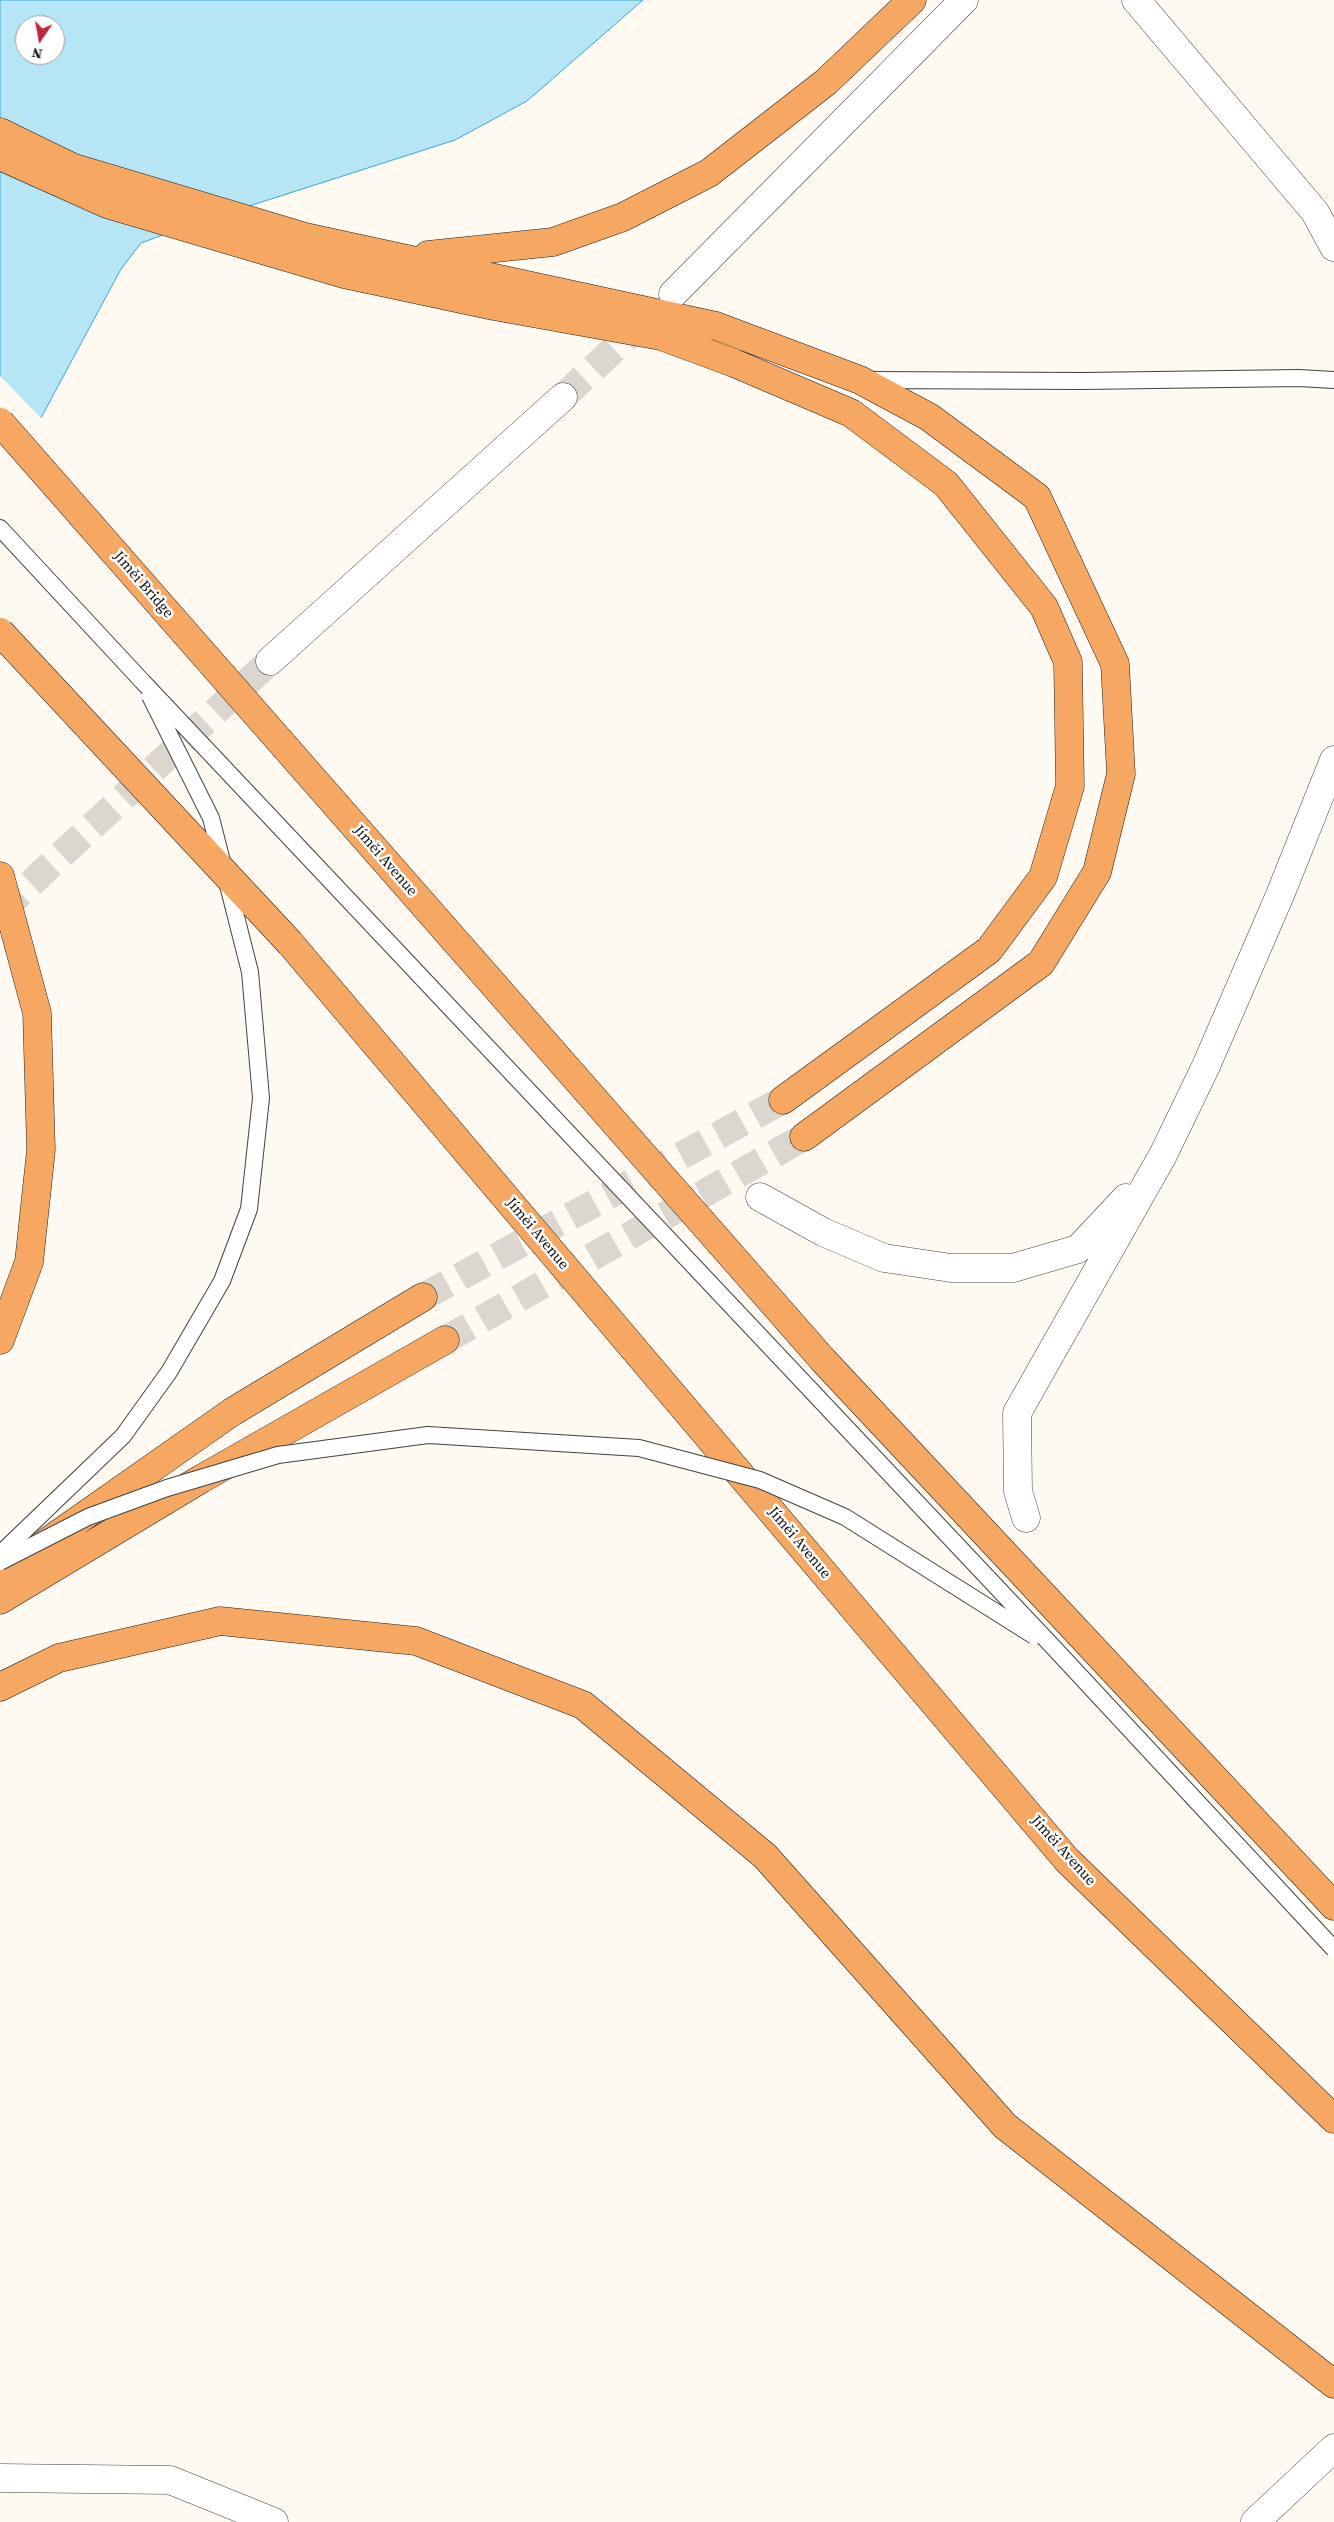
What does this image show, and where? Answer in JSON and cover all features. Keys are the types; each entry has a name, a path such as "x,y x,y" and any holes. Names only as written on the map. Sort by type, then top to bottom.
{"highway":[{"path":"396,257 457,254 553,242 622,217 709,173 826,82 912,0"},
{"path":"0,132 74,168 305,237 396,257 537,301 660,336 734,363 851,413 946,484 1044,607 1068,662 1070,786 1044,877 989,950 783,1100"},
{"path":"0,156 107,204 325,269 716,326 860,380 929,416 1037,497 1115,664 1121,774 1096,872 1042,963 804,1137"},
{"name":"Jíměi Bridge","path":"0,422 286,748"},
{"name":"Jíměi Avenue","path":"0,632 290,943 1067,1860 1334,2119"},
{"name":"Jíměi Avenue","path":"286,748 823,1360 1334,1906"},
{"path":"0,876 37,1013 41,1150 29,1262 0,1340"},
{"path":"0,1575 232,1412 423,1297"},
{"path":"0,1600 201,1479 445,1340"},
{"path":"0,1688 59,1658 220,1622 416,1641 584,1705 765,1856 1005,2126 1334,2384"}],"street":[{"path":"673,294 964,0"},
{"path":"1136,0 1315,212 1334,246"},
{"path":"270,661 563,397"},
{"path":"1026,1518 1018,1491 1017,1413 1163,1156 1206,1066 1280,895 1334,760"},
{"path":"760,1197 823,1232 884,1258 951,1268 1014,1268 1078,1249 1163,1156"},
{"path":"1255,2522 1334,2448"},
{"path":"0,2478 170,2480 274,2522"}],"lane":[{"path":"860,380 1083,382 1299,378 1334,380"},
{"path":"0,528 1055,1649 1334,1949"},
{"path":"0,1554 123,1436 169,1372 222,1281 249,1209 261,1098 250,972 211,818 142,681"},
{"path":"0,1562 88,1517 167,1488 278,1455 428,1435 639,1448 760,1480 845,1517 1055,1649"}],"water":[{"path":"0,0 643,0 527,101 455,140 187,226 141,243 121,269 0,494"}],"pier":[{"path":"0,376 43,420 0,497"}],"tunnel":[{"path":"563,397 648,317"},
{"path":"0,912 270,661"},
{"path":"423,1297 783,1100"},
{"path":"445,1340 804,1137"}]}
